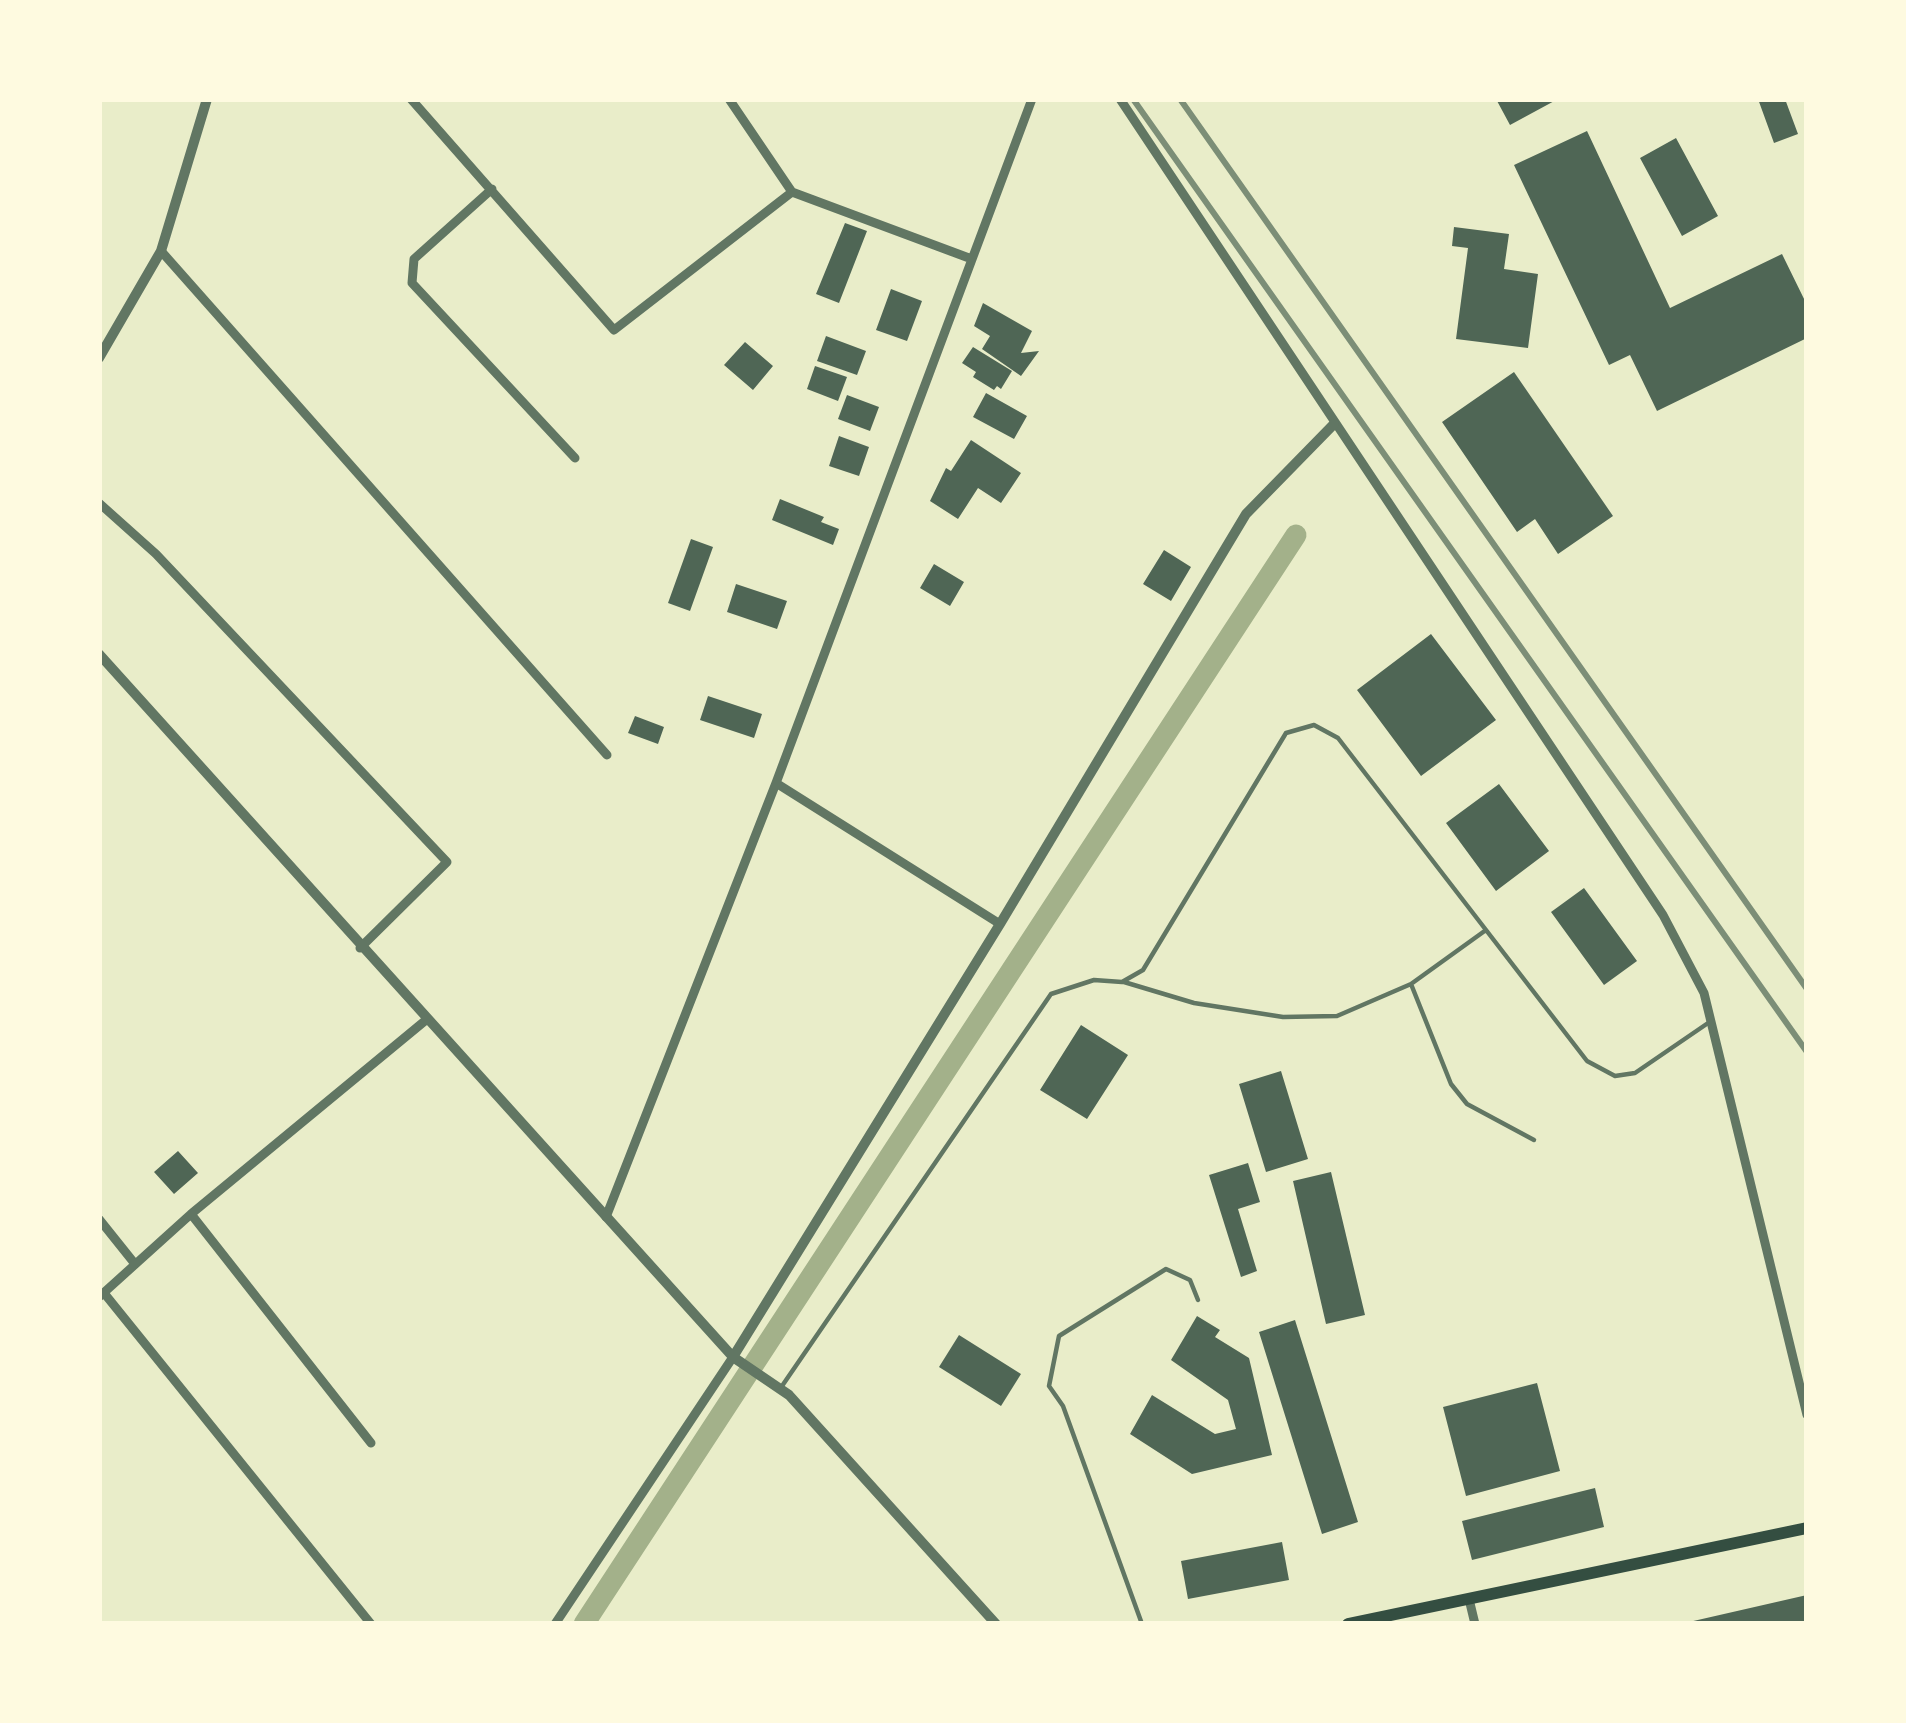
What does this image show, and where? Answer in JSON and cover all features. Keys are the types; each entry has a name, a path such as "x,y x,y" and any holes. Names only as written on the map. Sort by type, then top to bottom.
{"main road":[{"path":"1348,1624 1807,1528"}],"street":[{"path":"99,358 161,251 207,99"},
{"path":"411,99 614,329 792,192"},
{"path":"730,99 792,192 969,258"},
{"path":"606,1217 776,783 1032,99"},
{"path":"1120,99 1664,915 1704,993 1807,1415"},
{"path":"492,189 415,259 412,283 575,458"},
{"path":"161,251 607,755"},
{"path":"555,1624 733,1357 1246,514 1334,424"},
{"path":"99,503 156,554 447,862 360,948"},
{"path":"99,654 733,1357 780,1389 996,1624"},
{"path":"776,783 1000,925"},
{"path":"371,1624 101,1295 191,1214 426,1020"},
{"path":"191,1214 371,1443"},
{"path":"99,1220 135,1264"},
{"path":"1469,1599 1475,1624"}],"lane":[{"path":"1122,982 1143,970 1286,733 1314,725 1338,738 1587,1061 1615,1076 1635,1073 1711,1021"},
{"path":"780,1389 1051,994 1094,980 1122,982 1194,1003 1283,1016 1336,1016 1411,984 1486,930"},
{"path":"1411,984 1451,1084 1467,1104 1534,1140"},
{"path":"1142,1624 1064,1406 1049,1386 1059,1336 1166,1269 1190,1280 1198,1300"}],"building":[{"path":"1496,99 1558,99 1510,125"},
{"path":"1758,99 1785,99 1798,134 1774,143"},
{"path":"1587,131 1670,308 1782,254 1807,305 1807,338 1657,411 1630,355 1609,365 1514,165"},
{"path":"1676,138 1718,216 1682,236 1640,158"},
{"path":"845,223 867,231 839,303 816,294"},
{"path":"1454,227 1509,234 1504,269 1538,274 1528,348 1456,339 1468,248 1452,246"},
{"path":"891,289 922,301 907,341 876,330"},
{"path":"983,303 1032,331 1021,353 1039,351 1021,376 982,349 990,336 974,326"},
{"path":"826,336 866,351 857,375 817,361"},
{"path":"745,342 773,366 753,390 724,365"},
{"path":"973,347 1012,371 1001,389 994,390 973,377 976,372 962,363"},
{"path":"815,366 847,377 838,401 807,389"},
{"path":"1514,372 1613,516 1558,554 1535,519 1517,532 1442,422"},
{"path":"986,393 1027,416 1014,439 973,417"},
{"path":"847,395 879,407 870,431 838,419"},
{"path":"839,436 869,447 859,476 829,466"},
{"path":"971,440 1021,473 1001,503 978,488 958,519 930,501 946,468 951,471"},
{"path":"780,499 824,517 821,522 839,529 833,545 772,520"},
{"path":"691,539 713,547 690,611 668,603"},
{"path":"1164,550 1191,567 1171,601 1143,584"},
{"path":"934,564 964,582 950,606 920,588"},
{"path":"736,584 787,601 777,629 727,612"},
{"path":"1431,634 1496,720 1421,776 1357,690"},
{"path":"708,696 762,714 754,738 700,720"},
{"path":"635,716 664,727 658,744 628,733"},
{"path":"1499,784 1549,851 1496,891 1446,823"},
{"path":"1584,888 1637,961 1604,985 1551,912"},
{"path":"1081,1025 1128,1055 1087,1119 1040,1090"},
{"path":"1281,1071 1308,1159 1266,1172 1239,1084"},
{"path":"178,1151 198,1173 174,1194 154,1172"},
{"path":"1248,1163 1260,1202 1238,1209 1257,1271 1241,1277 1209,1175"},
{"path":"1331,1172 1365,1315 1326,1324 1293,1181"},
{"path":"1197,1316 1220,1330 1215,1337 1249,1358 1272,1455 1192,1474 1130,1434 1152,1395 1215,1434 1236,1429 1228,1400 1171,1360"},
{"path":"1295,1320 1358,1522 1322,1534 1259,1332"},
{"path":"959,1335 1021,1374 1001,1406 939,1367"},
{"path":"1537,1383 1560,1471 1466,1496 1443,1407"},
{"path":"1595,1488 1604,1527 1472,1560 1462,1521"},
{"path":"1282,1542 1289,1580 1188,1599 1181,1561"},
{"path":"1807,1595 1807,1624 1689,1624 1689,1622"}],"waterway":[{"path":"584,1624 1296,535"}],"railway":[{"path":"1133,99 1807,1052"},
{"path":"1180,99 1807,989"}]}
